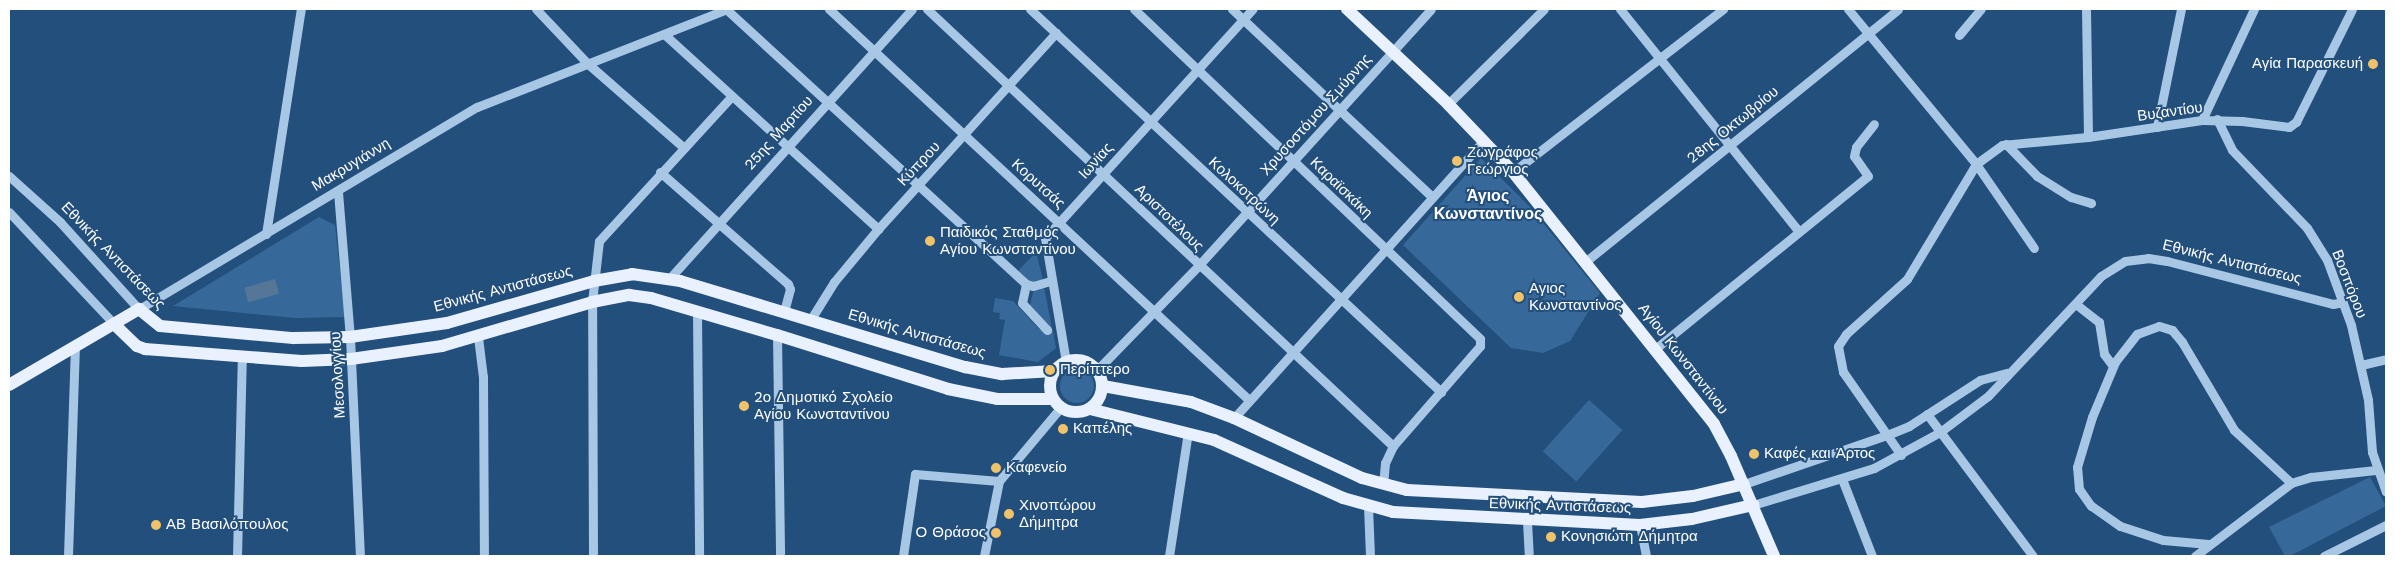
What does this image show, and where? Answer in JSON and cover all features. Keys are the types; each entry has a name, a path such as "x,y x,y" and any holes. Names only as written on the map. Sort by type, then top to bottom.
{"main road":[{"name":"Αγίου Κωνσταντίνου","path":"1347,9 1484,140 1513,172 1655,348 1720,432 1774,556"},
{"name":"Εθνικής Αντιστάσεως","path":"139,309 160,326 293,338 350,337 447,323 594,281 632,274 669,279 784,311 965,367 1002,374 1054,371"},
{"path":"114,324 141,348 302,361 351,359 408,352 478,337 592,302 629,295 651,298 777,335 908,378 996,399 1057,403 1078,413 1090,409 1099,401 1102,386 1097,370 1080,360 1066,362 1054,371 1050,386 1057,403"},
{"name":"Μακρυγιάννη","path":"9,385 139,309"},
{"name":"Εθνικής Αντιστάσεως","path":"1102,386 1191,402 1234,418 1322,461 1383,484 1407,490 1465,495 1642,502 1693,496 1744,484"},
{"name":"Εθνικής Αντιστάσεως","path":"1090,409 1188,432 1368,506 1420,516 1640,525 1692,520 1753,505"}],"street":[{"path":"266,234 301,9"},
{"path":"536,9 587,63 684,148"},
{"path":"727,9 918,186 933,195 1026,284 1033,286 1051,281"},
{"name":"Μακρυγιάννη","path":"139,309 338,192 477,107 727,9"},
{"name":"Κορυτσάς","path":"829,9 872,51 1060,222 1248,400"},
{"name":"25ης Μαρτίου","path":"669,279 826,101 912,9"},
{"name":"Αριστοτέλους","path":"927,9 1393,446"},
{"name":"Κολοκοτρώνη","path":"1030,9 1441,392"},
{"name":"Καραϊσκάκη","path":"1134,9 1197,71 1477,334 1480,346 1441,392"},
{"path":"1232,9 1431,196"},
{"name":"Ιωνίας","path":"1066,362 1044,240 1253,9"},
{"name":"Χρυσοστόμου Σμύρνης","path":"1097,370 1199,265 1431,9"},
{"path":"1448,104 1544,9"},
{"path":"1620,9 1658,59 1798,230"},
{"path":"1513,172 1722,9"},
{"path":"1848,9 1976,164 2034,248"},
{"name":"28ης Οκτωβρίου","path":"1585,262 1898,9"},
{"path":"1959,35 1981,9"},
{"path":"2086,9 2088,137"},
{"path":"2157,127 2181,9"},
{"path":"2202,120 2254,9"},
{"name":"Βυζαντίου","path":"1887,435 1843,372 1838,346 1846,334 1907,279 1976,164 1995,147 2006,144 2088,137 2202,120 2217,119 2285,128 2292,126 2328,52 2352,9"},
{"name":"Κύπρου","path":"811,319 834,282 878,229 1056,33"},
{"path":"664,34 878,229"},
{"path":"593,556 592,302 600,237 731,97"},
{"name":"Βοσπόρου","path":"2217,119 2232,150 2316,240 2343,302 2361,365 2376,470 2386,492"},
{"path":"1655,348 1798,230 1868,176 1854,156 1856,147 1874,124"},
{"path":"1234,418 1291,351 1484,140"},
{"path":"2006,144 2037,176 2071,197 2091,203"},
{"path":"660,172 716,224 789,285 784,311"},
{"name":"Εθνικής Αντιστάσεως","path":"9,176 60,222 139,309"},
{"name":"Μεσολογγίου","path":"338,192 350,337 360,556"},
{"path":"9,212 114,324"},
{"name":"Εθνικής Αντιστάσεως","path":"1753,505 1842,479 1901,455 1940,432 1988,396 2007,372 2114,267 2129,260 2148,258 2333,304 2343,302"},
{"path":"1026,284 1022,303 1047,330"},
{"path":"2077,305 2099,322 2104,354 2113,366"},
{"path":"697,312 699,556"},
{"path":"2208,544 2163,540 2120,526 2100,514 2083,497 2076,482 2077,467 2113,366 2138,332 2157,326 2168,328 2182,342 2203,383 2234,430 2292,483"},
{"path":"777,335 780,556"},
{"path":"478,337 482,377 484,556"},
{"path":"68,556 75,346"},
{"path":"238,556 242,357"},
{"path":"2361,365 2386,359"},
{"name":"Εθνικής Αντιστάσεως","path":"1744,484 1887,435 1927,414 1980,380 2007,372"},
{"path":"1383,484 1385,463 1393,446 1441,392"},
{"path":"984,556 999,481 1057,403"},
{"path":"1927,414 2033,556"},
{"path":"1169,556 1188,432"},
{"path":"1887,435 1901,455"},
{"path":"2195,556 2208,544 2292,483 2311,476 2376,470"},
{"path":"904,556 915,474 999,481"},
{"path":"1842,479 1872,556"},
{"path":"1368,506 1370,556"},
{"path":"1527,521 1529,556"},
{"path":"1640,525 1646,556"},
{"path":"2324,556 2386,525"}],"shaded area":[{"path":"1481,158 1531,208 1600,293 1570,341 1543,353 1511,348 1403,245"},
{"path":"319,217 335,225 345,317 294,318 173,306"},
{"path":"1036,252 1043,280 1030,283 1018,271"},
{"path":"275,279 279,293 248,302 244,288"},
{"path":"1044,287 1051,329 1029,308 1034,289"},
{"path":"995,298 1013,301 1039,329 1053,331 1056,348 1038,362 999,355 1005,320 999,319 1000,313 993,312"},
{"path":"1077,369 1084,370 1089,374 1093,379 1093,393 1089,398 1084,402 1077,403 1070,402 1065,398 1061,393 1060,386 1061,379 1065,374 1070,370"},
{"path":"1589,400 1622,430 1576,481 1543,451"},
{"path":"2370,477 2386,506 2290,556 2285,556 2269,527"}],"place":[{"name":"Αγία Παρασκευή","path":"2373,64"},
{"name":"Ζωγράφος Γεώργιος","path":"1457,161"},
{"name":"Παιδικός Σταθμός Αγίου Κωνσταντίνου","path":"930,241"},
{"name":"Αγιος Κωνσταντίνος","path":"1519,297"},
{"name":"Περίπτερο","path":"1050,370"},
{"name":"2ο Δημοτικό Σχολείο Αγίου Κωνσταντίνου","path":"744,406"},
{"name":"Καπέλης","path":"1063,429"},
{"name":"Καφές και Άρτος","path":"1754,454"},
{"name":"Καφενείο","path":"996,468"},
{"name":"Χινοπώρου Δήμητρα","path":"1009,514"},
{"name":"ΑΒ Βασιλόπουλος","path":"156,525"},
{"name":"Ο Θράσος","path":"996,533"},
{"name":"Κονησιώτη Δήμητρα","path":"1551,537"}],"district":[{"name":"Άγιος Κωνσταντίνος","path":"1488,205"}]}
